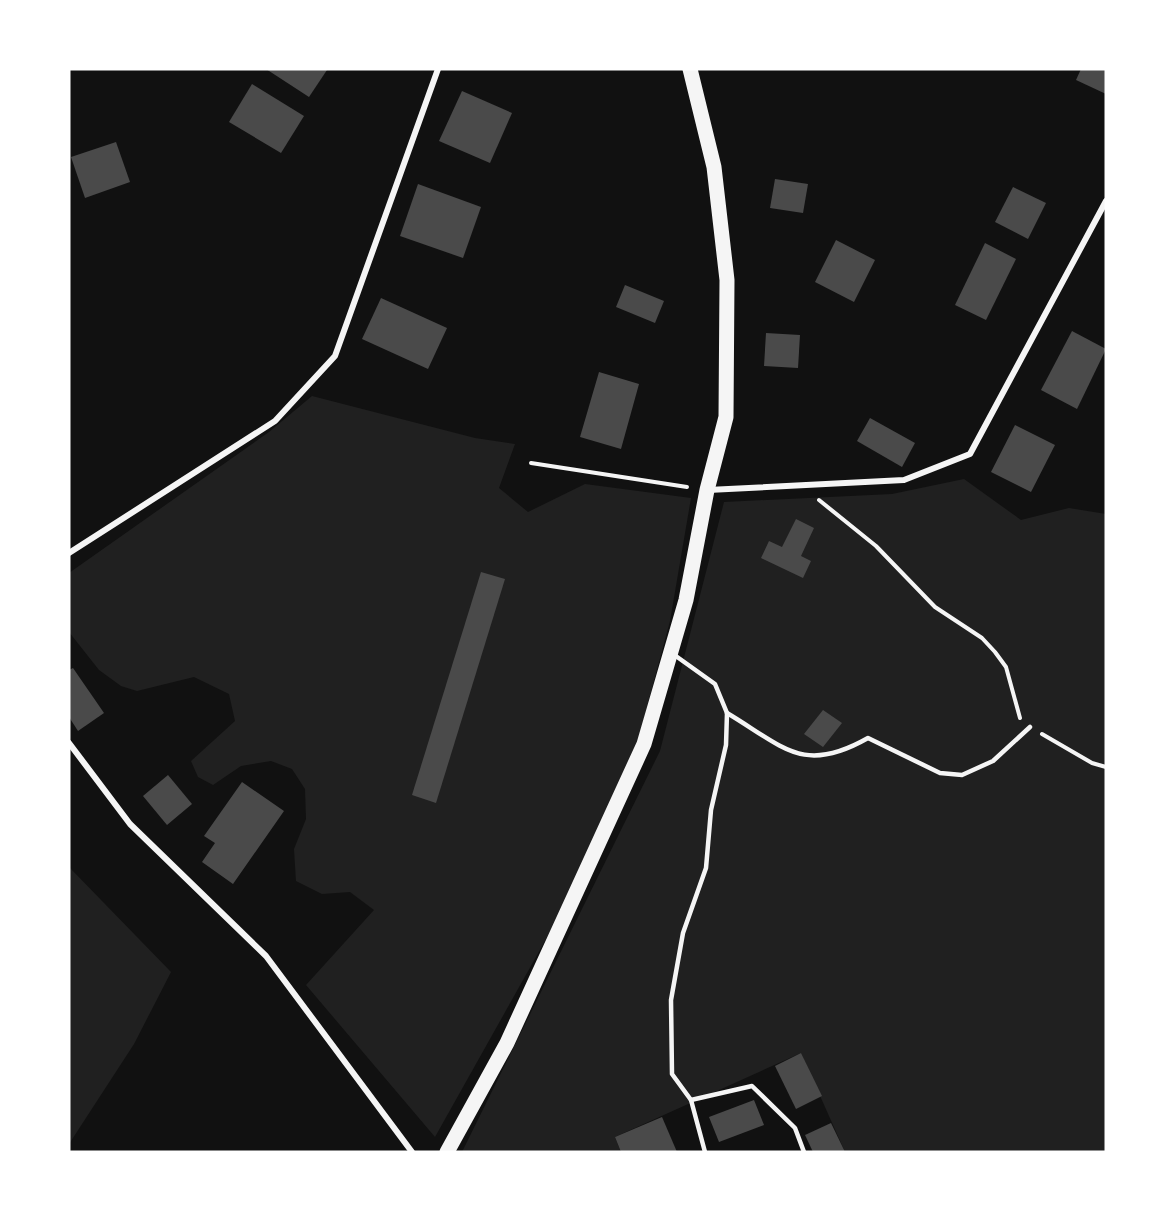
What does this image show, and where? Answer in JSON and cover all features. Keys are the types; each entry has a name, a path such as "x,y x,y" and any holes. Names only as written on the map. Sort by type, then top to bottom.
{"main road":[{"path":"447,1152 466,1122 507,1043 572,906 644,744 686,600 707,490 726,417 727,280 714,167 690,69"}],"street":[{"path":"69,552 275,421 335,356 438,69"},
{"path":"707,490 904,480 970,454 1106,201"},
{"path":"69,743 130,824 266,956 412,1152"}],"lane":[{"path":"671,653 715,684 727,713 726,745 711,810 706,868 683,933 671,1000 672,1074 691,1100 705,1152"},
{"path":"727,713 795,754 817,758 854,746 868,738 940,773 962,775 993,761 1030,727"},
{"path":"691,1100 752,1086 795,1128 804,1152"}],"path":[{"path":"531,463 707,490"},
{"path":"799,486 840,515 876,546 935,608 988,645 1006,667 1021,722 1092,763 1106,767"}],"shaded area":[{"path":"312,396 475,438 515,444 499,488 528,512 585,484 691,498 670,621 639,737 555,923 435,1137 306,985 374,910 350,892 322,894 296,881 294,849 306,819 305,789 292,769 271,761 241,766 213,785 198,777 191,761 235,721 229,694 194,677 137,691 121,686 99,670 69,632 69,573 269,432"},
{"path":"964,479 1021,520 1069,508 1106,514 1106,1152 845,1152 801,1053 615,1137 621,1152 462,1152 660,751 724,502 892,494"},
{"path":"69,867 171,972 134,1044 69,1144"}],"building":[{"path":"266,69 325,69 327,70 309,97"},
{"path":"1081,69 1106,69 1106,94 1076,80"},
{"path":"252,84 304,116 281,153 229,122"},
{"path":"462,91 512,113 490,163 439,141"},
{"path":"116,142 130,182 85,198 71,157"},
{"path":"775,179 808,184 803,213 770,208"},
{"path":"418,184 481,207 463,258 400,236"},
{"path":"1013,187 1046,203 1028,239 995,222"},
{"path":"836,240 875,260 854,302 815,282"},
{"path":"985,243 1016,259 986,320 955,305"},
{"path":"625,285 664,301 655,323 616,307"},
{"path":"381,298 447,328 428,369 362,339"},
{"path":"1072,331 1106,349 1077,409 1041,390"},
{"path":"766,333 800,335 798,368 764,366"},
{"path":"599,372 639,384 621,449 580,437"},
{"path":"870,418 915,443 902,467 857,441"},
{"path":"1015,425 1055,445 1031,492 991,472"},
{"path":"796,519 814,528 801,556 811,561 803,578 761,558 769,541 782,547"},
{"path":"481,572 505,579 436,803 412,795"},
{"path":"73,668 104,713 78,731 69,717 69,670"},
{"path":"823,710 842,723 823,747 804,734"},
{"path":"168,775 192,804 167,825 143,796"},
{"path":"242,782 284,811 233,884 202,862 215,843 204,836"},
{"path":"801,1053 822,1096 796,1109 775,1066"},
{"path":"754,1100 764,1125 719,1142 709,1117"},
{"path":"662,1117 677,1152 621,1152 615,1137"},
{"path":"831,1123 845,1152 813,1152 805,1135"}]}
